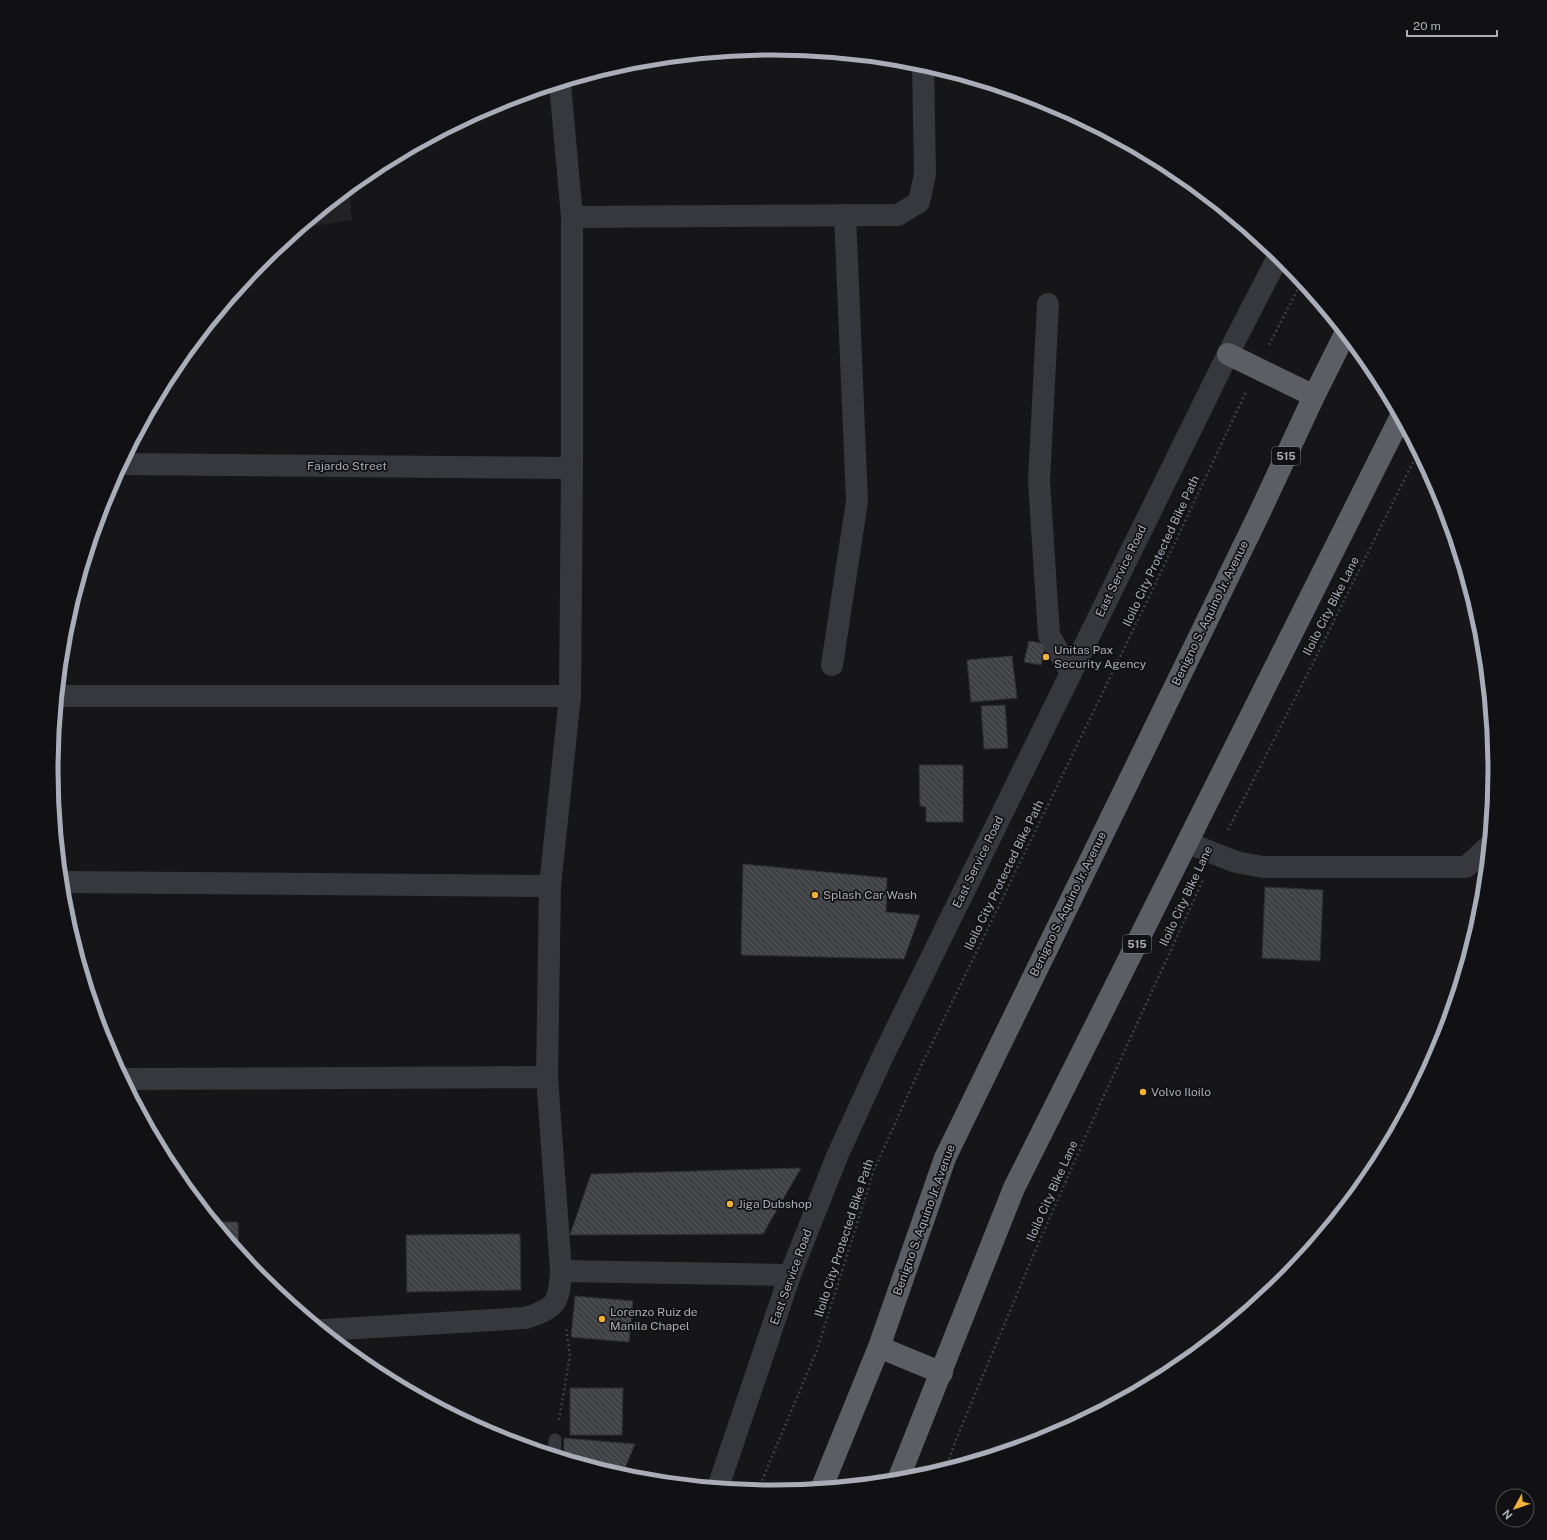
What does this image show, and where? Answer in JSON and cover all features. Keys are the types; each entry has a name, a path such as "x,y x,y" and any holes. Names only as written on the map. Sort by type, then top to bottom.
{"highway":[{"name":"Benigno S. Aquino Jr. Avenue","path":"824,1483 879,1347 945,1158 1258,516 1314,396 1344,339"},
{"path":"1228,354 1314,396"},
{"name":"515","path":"901,1473 942,1373 1014,1188 1398,422"},
{"path":"879,1347 942,1373"}],"street":[{"path":"572,217 898,215 919,202 925,174 923,71"},
{"path":"329,1330 524,1318 539,1313 552,1306 561,1282 547,1077 550,886 570,696 572,217 560,88"},
{"path":"832,665 856,501 845,215"},
{"name":"East Service Road","path":"719,1482 790,1275 838,1154 882,1058 1228,354 1276,261"},
{"path":"1048,304 1039,481 1049,635 1071,673"},
{"name":"Fajardo Street","path":"127,464 572,468"},
{"path":"63,696 570,696"},
{"path":"1188,843 1236,862 1263,867 1466,867 1483,851"},
{"path":"68,882 550,886"},
{"path":"129,1079 547,1077"},
{"path":"561,1282 790,1275"}],"lane":[{"path":"554,1450 555,1440"}],"path":[{"name":"Iloilo City Protected Bike Path","path":"760,1484 817,1350 874,1170 922,1064 1152,591 1257,368 1299,286"},
{"name":"Iloilo City Bike Lane","path":"948,1463 958,1434 1032,1256 1096,1113 1216,854 1416,456"},
{"path":"555,1440 570,1354 561,1282"}],"shaded area":[{"path":"350,195 352,220 308,227"}],"building":[{"path":"1029,641 1046,644 1041,665 1024,662"},
{"path":"1012,656 1017,698 971,702 967,660"},
{"path":"1005,705 1008,748 984,749 981,706"},
{"path":"919,765 963,765 963,822 926,822 926,807 920,806"},
{"name":"Splash Car Wash","path":"743,864 887,878 886,912 920,915 904,959 741,955"},
{"path":"1265,887 1323,890 1320,961 1262,958"},
{"path":"801,1168 763,1234 570,1235 591,1174"},
{"path":"220,1222 238,1222 239,1244"},
{"path":"520,1234 521,1290 407,1292 406,1235"},
{"name":"Lorenzo Ruiz de Manila Chapel","path":"575,1296 633,1301 629,1342 571,1337"},
{"path":"570,1388 623,1388 622,1435 570,1435"},
{"path":"564,1438 635,1444 625,1469 588,1461 564,1453"}],"place":[{"name":"Unitas Pax Security Agency","path":"1046,657"},
{"name":"Splash Car Wash","path":"815,895"},
{"name":"Volvo Iloilo","path":"1143,1092"},
{"name":"Jiga Dubshop","path":"730,1204"},
{"name":"Lorenzo Ruiz de Manila Chapel","path":"602,1319"}]}
